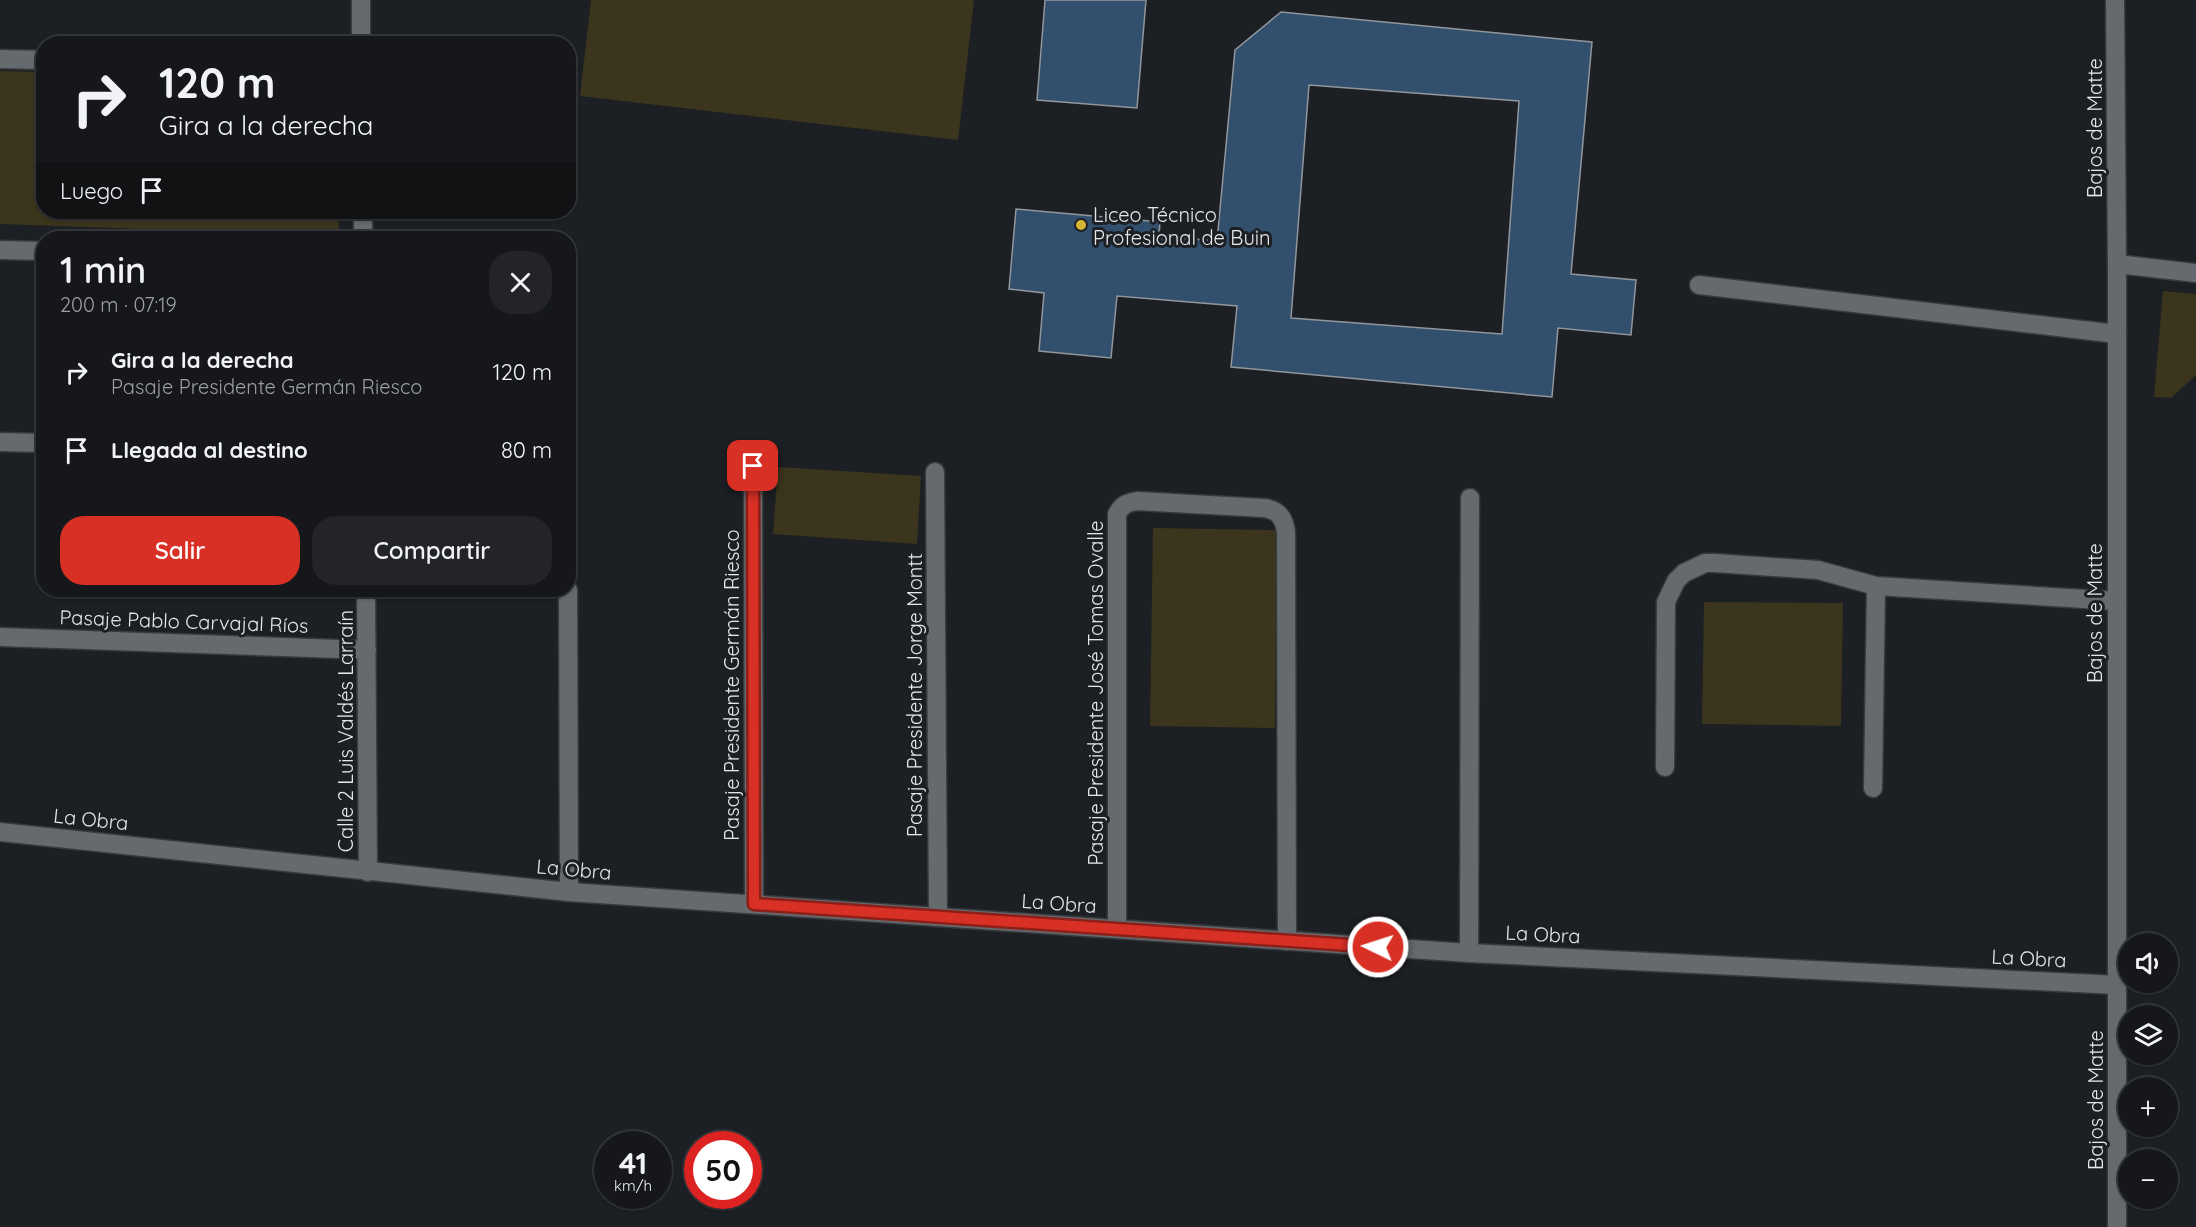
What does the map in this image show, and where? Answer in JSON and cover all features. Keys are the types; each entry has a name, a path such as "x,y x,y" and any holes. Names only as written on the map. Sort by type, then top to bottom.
{"street":[{"path":"361,0 361,36"},
{"name":"Bajos de Matte","path":"2115,0 2117,1227"},
{"path":"0,58 36,60"},
{"path":"0,250 36,251"},
{"path":"2117,264 2196,273"},
{"path":"1699,285 2117,334"},
{"path":"0,442 36,443"},
{"name":"Pasaje Presidente Germán Riesco","path":"753,466 754,904"},
{"name":"Pasaje Presidente Jorge Montt","path":"936,472 938,917"},
{"path":"1468,953 1470,498"},
{"name":"Pasaje Presidente José Tomas Ovalle","path":"1117,929 1117,514 1128,502 1137,501 1264,508 1280,514 1285,523 1286,532 1287,941"},
{"path":"1665,767 1665,613 1670,591 1684,573 1705,563 1818,570 1876,586 2117,601"},
{"path":"1873,788 1876,586"},
{"name":"Calle 2 Luis Valdés Larraín","path":"366,597 368,872"},
{"path":"568,597 569,892"},
{"name":"Pasaje Pablo Carvajal Ríos","path":"0,637 367,650"},
{"name":"La Obra","path":"0,832 569,892 1468,953 2117,985"}],"shaded area":[{"path":"591,0 974,0 958,140 580,96"},
{"path":"0,71 36,72 36,219 338,219 339,231 198,231 0,224"},
{"path":"2163,291 2196,294 2196,375 2171,398 2154,397"},
{"path":"778,467 921,476 917,544 773,534"},
{"path":"1153,528 1277,530 1275,728 1150,726"},
{"path":"1704,602 1843,603 1841,726 1702,724"}],"building":[{"path":"1045,0 1146,0 1137,108 1037,100"},
{"path":"1281,12 1592,42 1571,274 1636,280 1631,335 1558,328 1552,397 1231,367 1237,306 1117,296 1111,358 1039,351 1044,293 1009,289 1016,209 1160,222 1159,236 1217,241 1235,50","holes":["1309,85 1519,101 1502,334 1291,318"]}],"place":[{"name":"Liceo Técnico Profesional de Buin","path":"1081,225"}],"route":[{"path":"753,466 754,904 1378,947"}]}
